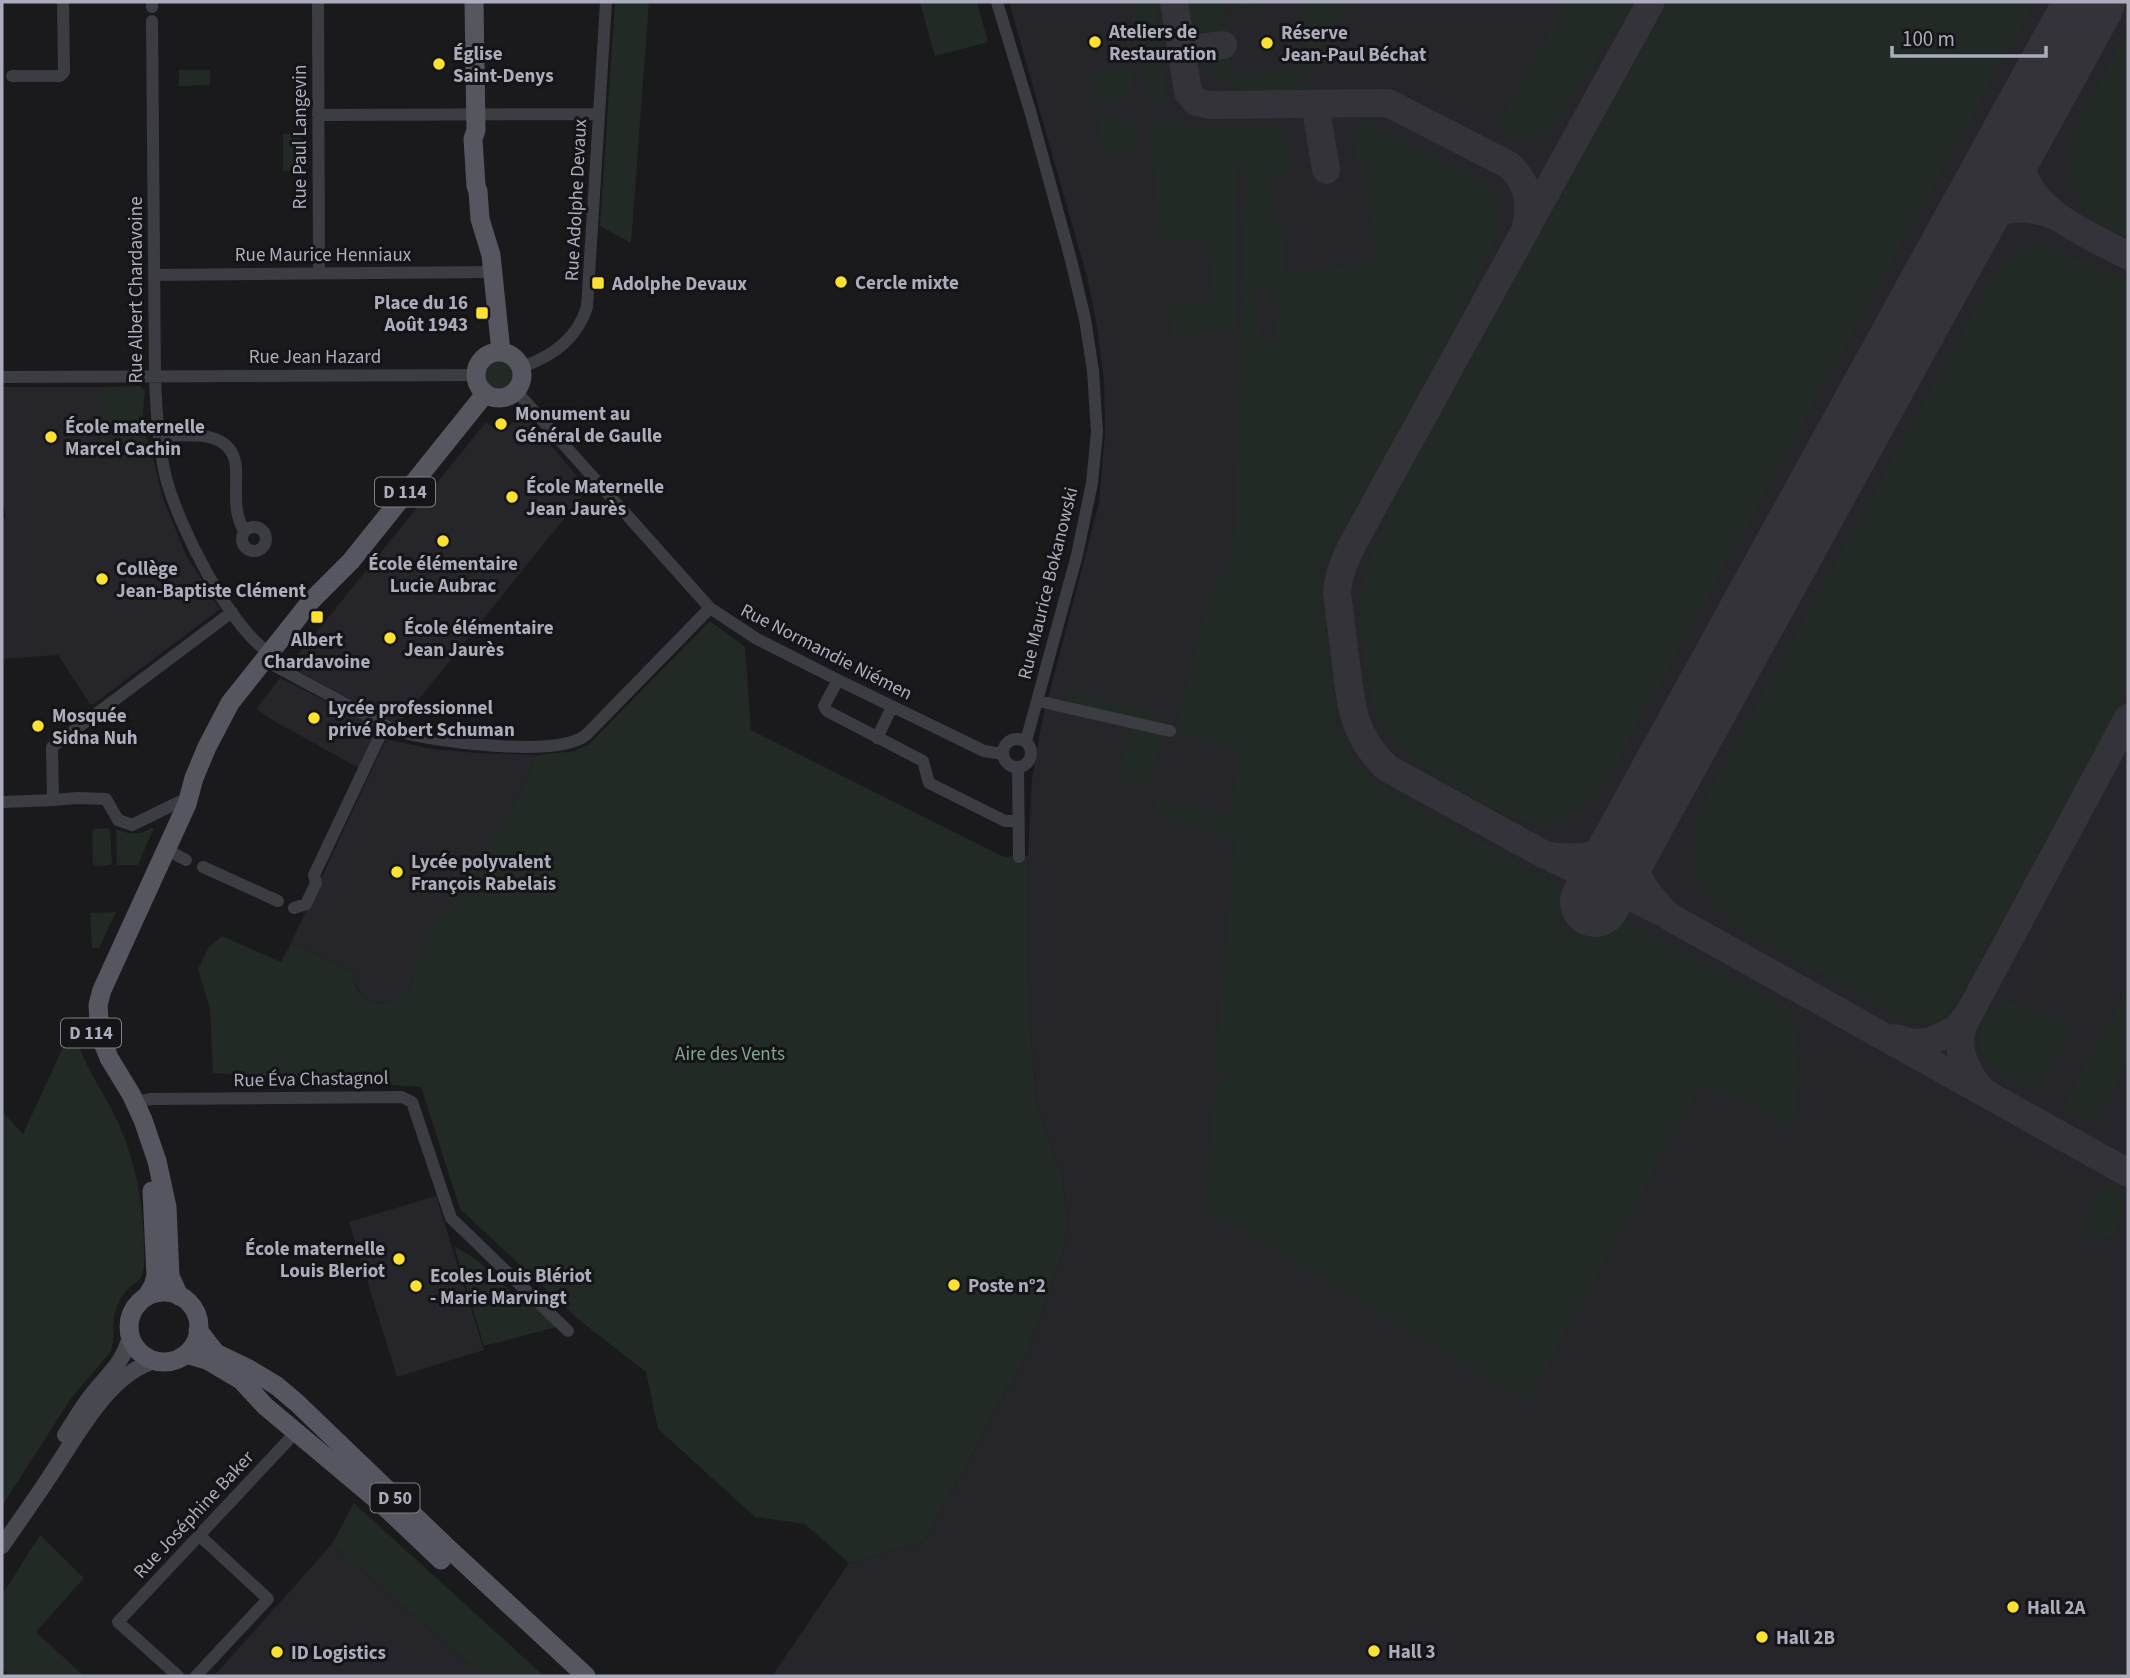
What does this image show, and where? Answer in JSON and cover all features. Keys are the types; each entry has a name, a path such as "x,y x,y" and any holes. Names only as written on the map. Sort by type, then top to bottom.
{"main road":[{"path":"474,2 475,122 481,139 484,176 482,188 478,191 480,219 491,255 501,352"},
{"path":"501,352 511,355 521,368 522,381 516,391 503,398 485,394 479,386 476,375 481,360 487,355 501,352"},
{"name":"D 114","path":"147,1296 156,1276 151,1182 134,1125 91,1036 90,1004 101,973 179,802 194,778 219,722 311,601 351,561 485,394"},
{"name":"D 114","path":"179,1296 170,1276 167,1207 158,1161 134,1102 103,1046 98,1005 102,990 187,804 194,778"},
{"path":"2,1530 88,1399 121,1361 127,1350 134,1309 147,1296 163,1292 179,1296 192,1306 196,1313 198,1330 192,1347 175,1360 155,1361 138,1367 108,1393 2,1546"},
{"name":"D 50","path":"198,1330 216,1353 247,1368 297,1403 447,1548 586,1676"},
{"path":"130,1336 135,1347 144,1356 155,1361"},
{"name":"D 50","path":"186,1353 207,1360 241,1380 265,1406 383,1505 566,1676"}],"street":[{"path":"12,76 60,76 64,72 63,2"},
{"name":"Rue Paul Langevin","path":"318,2 319,273"},
{"name":"Rue Adolphe Devaux","path":"521,368 552,354 579,328 588,301 606,2"},
{"name":"Rue Maurice Bokanowski","path":"997,2 1031,114 1085,319 1093,371 1097,432 1087,512 1026,741"},
{"name":"Rue Albert Chardavoine","path":"152,21 155,376 159,436 166,478 177,513 203,565 232,612 266,657 385,725 410,735 485,746 570,743 580,740 710,608"},
{"path":"318,115 475,122 599,114"},
{"name":"Rue Maurice Henniaux","path":"154,275 493,272"},
{"name":"Rue Jean Hazard","path":"2,377 476,375"},
{"name":"Rue Normandie Niémen","path":"516,391 710,608 757,639 892,707 984,751 1003,754"},
{"path":"159,436 211,437 229,449 235,462 237,517 244,531"},
{"path":"52,800 52,747 232,612"},
{"path":"838,680 824,706 827,711 923,761 929,783 1005,821 1019,821"},
{"path":"1038,701 1170,732"},
{"path":"877,738 892,707"},
{"path":"294,908 306,904 316,883 314,875 385,725"},
{"path":"1012,739 1026,741 1031,748 1031,758 1025,765 1010,765 1003,754 1005,745 1012,739"},
{"path":"1018,767 1019,857"},
{"path":"2,802 106,799 118,820 132,825 179,802"},
{"path":"167,850 186,860"},
{"path":"203,867 278,901"},
{"name":"Rue Éva Chastagnol","path":"134,1102 151,1099 401,1097 412,1102 451,1218 568,1331"},
{"name":"Rue Joséphine Baker","path":"178,1676 118,1622 296,1432"},
{"path":"196,1676 268,1599 200,1536"}],"shaded area":[{"path":"1009,2 2128,2 2128,1676 772,1676 849,1563 925,1541 1027,1353 1063,1253 1068,1225 1062,1174 1037,1108 1029,1015 1028,856 1032,780 1042,721 1099,503 1105,433 1104,380 1087,277"},
{"name":"Collège Jean-Baptiste Clément","path":"2,387 102,387 97,458 154,461 162,496 186,555 220,609 94,704 90,704 58,655 2,659 2,519 6,518 2,496"},
{"path":"528,419 588,489 398,725 289,666 486,422 494,428 502,429 515,420"},
{"name":"Lycée professionnel privé Robert Schuman","path":"280,678 377,727 359,768 256,709"},
{"name":"Lycée polyvalent François Rabelais","path":"386,739 431,749 536,755 517,801 414,970 408,993 390,1004 374,1003 363,997 353,980 352,971 291,943"},
{"name":"Ecoles Louis Blériot - Marie Marvingt","path":"436,1196 484,1350 397,1377 349,1222"},
{"path":"332,1544 484,1676 214,1676"}],"green space":[{"path":"615,2 649,2 631,243 600,226"},
{"path":"977,2 988,42 935,56 920,3"},
{"path":"1134,2 1156,2 1167,99 1163,101 1151,96 1144,88"},
{"path":"1188,2 1287,2 1224,9 1226,32 1217,33 1218,39 1197,41 1192,36"},
{"path":"1301,2 1348,2 1303,82 1319,92 1250,92 1222,80 1204,63 1208,57 1229,54 1232,76 1308,67"},
{"path":"1566,2 1633,2 1557,119 1536,135 1522,137 1496,132 1497,125"},
{"path":"1668,2 2035,2 1602,790 1583,808 1565,819 1548,824 1530,823 1495,810 1440,778 1392,742 1382,728 1370,695 1360,628 1361,590 1365,568 1391,504"},
{"path":"2128,29 2128,239 2110,229 2084,207 2075,194 2068,162 2076,124"},
{"path":"1128,68 1132,71 1129,95 1121,100 1096,102 1096,72"},
{"path":"179,70 210,70 210,85 179,86"},
{"path":"1098,118 1122,119 1133,123 1139,138 1137,151 1102,153"},
{"path":"1169,119 1170,126 1271,125 1285,130 1292,170 1270,173 1275,224 1282,224 1287,273 1377,262 1363,164 1356,164 1353,138 1360,124 1373,124 1464,174 1472,172 1493,192 1498,200 1500,213 1487,260 1460,319 1320,572 1338,729 1354,757 1372,778 1574,893 1558,920 1598,942 1613,914 1786,1007 1796,1028 1799,1078 1793,1128 1736,1097 1702,1084 1532,1394 1524,1398 1516,1396 1223,1219 1212,1218 1204,1208 1215,1082 1227,1074 1216,1071 1214,1064 1235,839 1154,811 1157,799 1229,815 1241,749 1174,733 1208,597 1233,558 1246,164 1237,164 1236,330 1172,337 1166,306 1214,300 1206,238 1160,241 1150,131 1160,120","holes":["1256,286 1262,286 1268,298 1279,309 1273,339 1263,340 1255,302"]},
{"path":"283,134 302,134 303,171 283,171"},
{"path":"2042,246 2128,279 2128,690 1952,1011 1934,1022 1912,1024 1738,929 1723,916 1711,904 1697,879 1693,850 1696,814 1992,278 2014,257"},
{"path":"499,361 509,365 513,375 509,385 499,389 489,385 485,375 489,365"},
{"path":"139,386 145,390 143,422 154,461 97,458 102,387"},
{"name":"Aire des Vents","path":"710,621 745,647 751,730 1004,857 1028,856 1029,1015 1037,1108 1062,1174 1068,1225 1063,1253 1027,1353 925,1541 849,1563 805,1524 755,1517 658,1429 646,1372 579,1320 460,1209 421,1087 213,1073 210,1009 198,969 208,948 222,936 281,962 291,943 352,971 356,987 365,998 376,1003 399,999 408,991 413,978 412,961 517,801 536,755 575,751 589,744"},
{"path":"1067,691 1168,715 1166,725 1065,703"},
{"path":"1130,725 1163,733 1150,787 1117,779"},
{"path":"108,828 112,863 95,866 92,831"},
{"path":"154,828 138,865 117,865 116,829 134,833"},
{"path":"116,912 99,948 92,948 90,913"},
{"path":"2128,987 2128,1063 2095,1124 2063,1106"},
{"path":"2005,1002 2020,1003 2073,1028 2038,1093 1998,1071 1982,1053 1979,1042 1981,1027 1988,1010"},
{"path":"78,1041 90,1071 116,1118 133,1165 142,1214 144,1269 140,1279 126,1291 117,1306 111,1351 70,1400 2,1506 2,1111 23,1134 64,1045"},
{"path":"2105,1183 2122,1202 2120,1222 2111,1240 2094,1230 2088,1238 2078,1233"},
{"path":"454,1246 477,1260 522,1302 528,1299 556,1327 484,1346"},
{"path":"354,1503 544,1676 484,1676 332,1544"},
{"path":"40,1535 84,1578 36,1632 84,1676 9,1676 2,1668 2,1595"}],"taxiway":[{"path":"1174,2 1188,92 1196,102 1211,105 1388,103 1509,165 1524,185 1528,201 1526,226"},
{"path":"1645,809 1624,835 1604,851 1580,857 1545,855 1387,768 1367,745 1352,708 1337,593 1344,562 1353,544 1651,2"},
{"path":"1182,50 1223,45"},
{"path":"2034,103 2023,129 2020,158 2025,178 2036,196 2069,224 2128,256"},
{"path":"1315,104 1326,170"},
{"path":"1950,256 1983,221 2009,209 2024,208 2057,217"},
{"path":"1896,1038 1912,1043 1929,1042 1957,1029 1971,1010 2128,718"},
{"path":"1641,818 1634,848 1637,873 1649,895 1670,917 2128,1173"},
{"path":"1554,859 1659,911"},
{"path":"1970,1012 1962,1030 1962,1056 1982,1090"}],"runway":[{"path":"1595,902 2090,2"}],"place":[{"name":"Ateliers de Restauration","path":"1095,42"},
{"name":"Réserve Jean-Paul Béchat","path":"1267,43"},
{"name":"Église Saint-Denys","path":"439,64"},
{"name":"Cercle mixte","path":"841,282"},
{"name":"Adolphe Devaux","path":"598,283"},
{"name":"Place du 16 Août 1943","path":"482,313"},
{"name":"Monument au Général de Gaulle","path":"501,424"},
{"name":"École maternelle Marcel Cachin","path":"51,437"},
{"name":"École Maternelle Jean Jaurès","path":"512,497"},
{"name":"École élémentaire Lucie Aubrac","path":"443,541"},
{"name":"Collège Jean-Baptiste Clément","path":"102,579"},
{"name":"Albert Chardavoine","path":"317,617"},
{"name":"École élémentaire Jean Jaurès","path":"390,638"},
{"name":"Lycée professionnel privé Robert Schuman","path":"314,718"},
{"name":"Mosquée Sidna Nuh","path":"38,726"},
{"name":"Lycée polyvalent François Rabelais","path":"397,872"},
{"name":"École maternelle Louis Bleriot","path":"399,1259"},
{"name":"Poste n°2","path":"954,1285"},
{"name":"Ecoles Louis Blériot - Marie Marvingt","path":"416,1286"},
{"name":"Hall 2A","path":"2013,1607"},
{"name":"Hall 2B","path":"1762,1637"},
{"name":"Hall 3","path":"1374,1651"},
{"name":"ID Logistics","path":"277,1652"}]}
